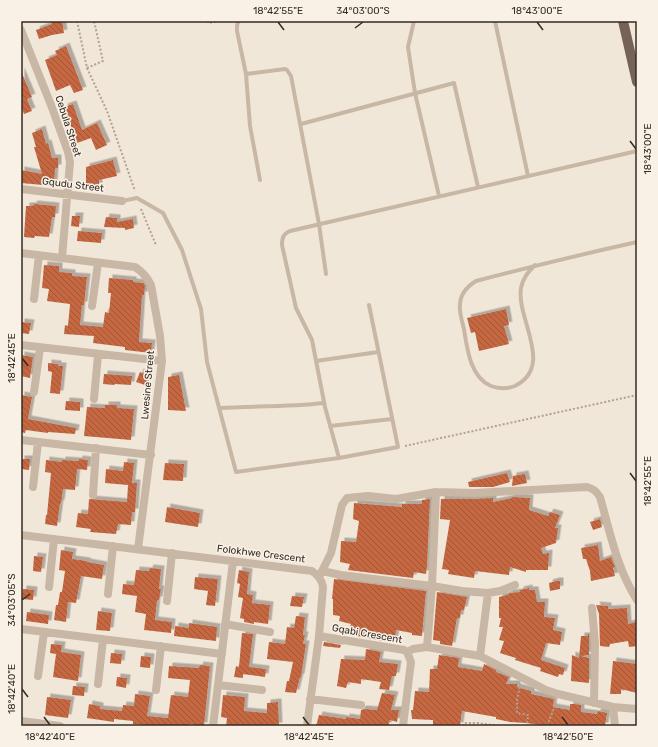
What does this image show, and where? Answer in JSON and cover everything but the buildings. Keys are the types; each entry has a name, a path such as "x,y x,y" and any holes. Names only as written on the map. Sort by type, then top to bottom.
{"main road":[{"path":"623,21 637,82"}],"street":[{"name":"Cebula Street","path":"21,30 68,152 70,172 62,258"},
{"name":"Gqudu Street","path":"21,189 122,201"},
{"name":"Lwesine Street","path":"21,253 135,268 143,272 151,285 160,336 162,361 138,549"},
{"path":"34,299 39,255"},
{"path":"92,306 98,263"},
{"path":"21,346 162,361"},
{"path":"34,392 40,348"},
{"path":"94,399 98,355"},
{"path":"21,440 151,455"},
{"path":"33,487 38,442"},
{"path":"93,495 96,448"},
{"path":"307,726 319,636 323,587 320,574 331,553 342,505 345,499 368,496 396,499 436,492 520,492 554,488 592,488 600,496 619,563 637,600"},
{"path":"427,647 432,586 436,492"},
{"name":"Folokhwe Crescent","path":"21,535 462,591 488,593 500,591 515,585"},
{"path":"49,587 54,539"},
{"path":"108,594 114,546"},
{"path":"167,601 172,553"},
{"path":"213,726 233,561"},
{"path":"480,656 488,593"},
{"path":"592,608 595,644 594,703"},
{"path":"225,624 270,632"},
{"path":"21,629 222,654"},
{"path":"38,676 44,632"},
{"name":"Gqabi Crescent","path":"319,636 404,650 407,652 411,662 403,726"},
{"path":"98,684 103,639"},
{"path":"156,690 161,646"},
{"path":"407,652 414,649 427,647 480,656 546,690 613,707 637,709"},
{"path":"218,685 262,690"},
{"path":"310,699 362,705"},
{"path":"613,707 615,726"},
{"path":"21,721 60,726"}],"lane":[{"path":"239,21 237,31 246,74 250,126 260,180"},
{"path":"414,21 408,47 415,93 439,196"},
{"path":"495,21 528,176"},
{"path":"246,74 282,69 287,70 291,76 319,224 326,274"},
{"path":"301,124 454,83 478,187"},
{"path":"340,458 324,404 312,340 296,308 282,245 282,238 285,233 290,230 637,150"},
{"path":"122,201 137,198 163,213 182,250 201,309 207,362 236,472 340,458 398,447 369,305"},
{"path":"535,265 523,280 521,290 522,302 533,351 533,362 529,373 522,381 514,386 495,388 486,384 478,376 472,366 468,352 460,305 462,296 468,286 476,280 535,265 637,242"},
{"path":"316,361 378,352"},
{"path":"218,408 304,406 324,404"},
{"path":"330,426 392,419"}],"path":[{"path":"77,21 87,68 107,111 137,198 156,245"},
{"path":"87,68 103,61 94,21"},
{"path":"208,21 208,23 218,21"},
{"path":"398,447 637,396"},
{"path":"523,679 517,699 517,713 528,715 527,726"},
{"path":"547,726 558,694"},
{"path":"463,726 464,723 501,726"}]}
